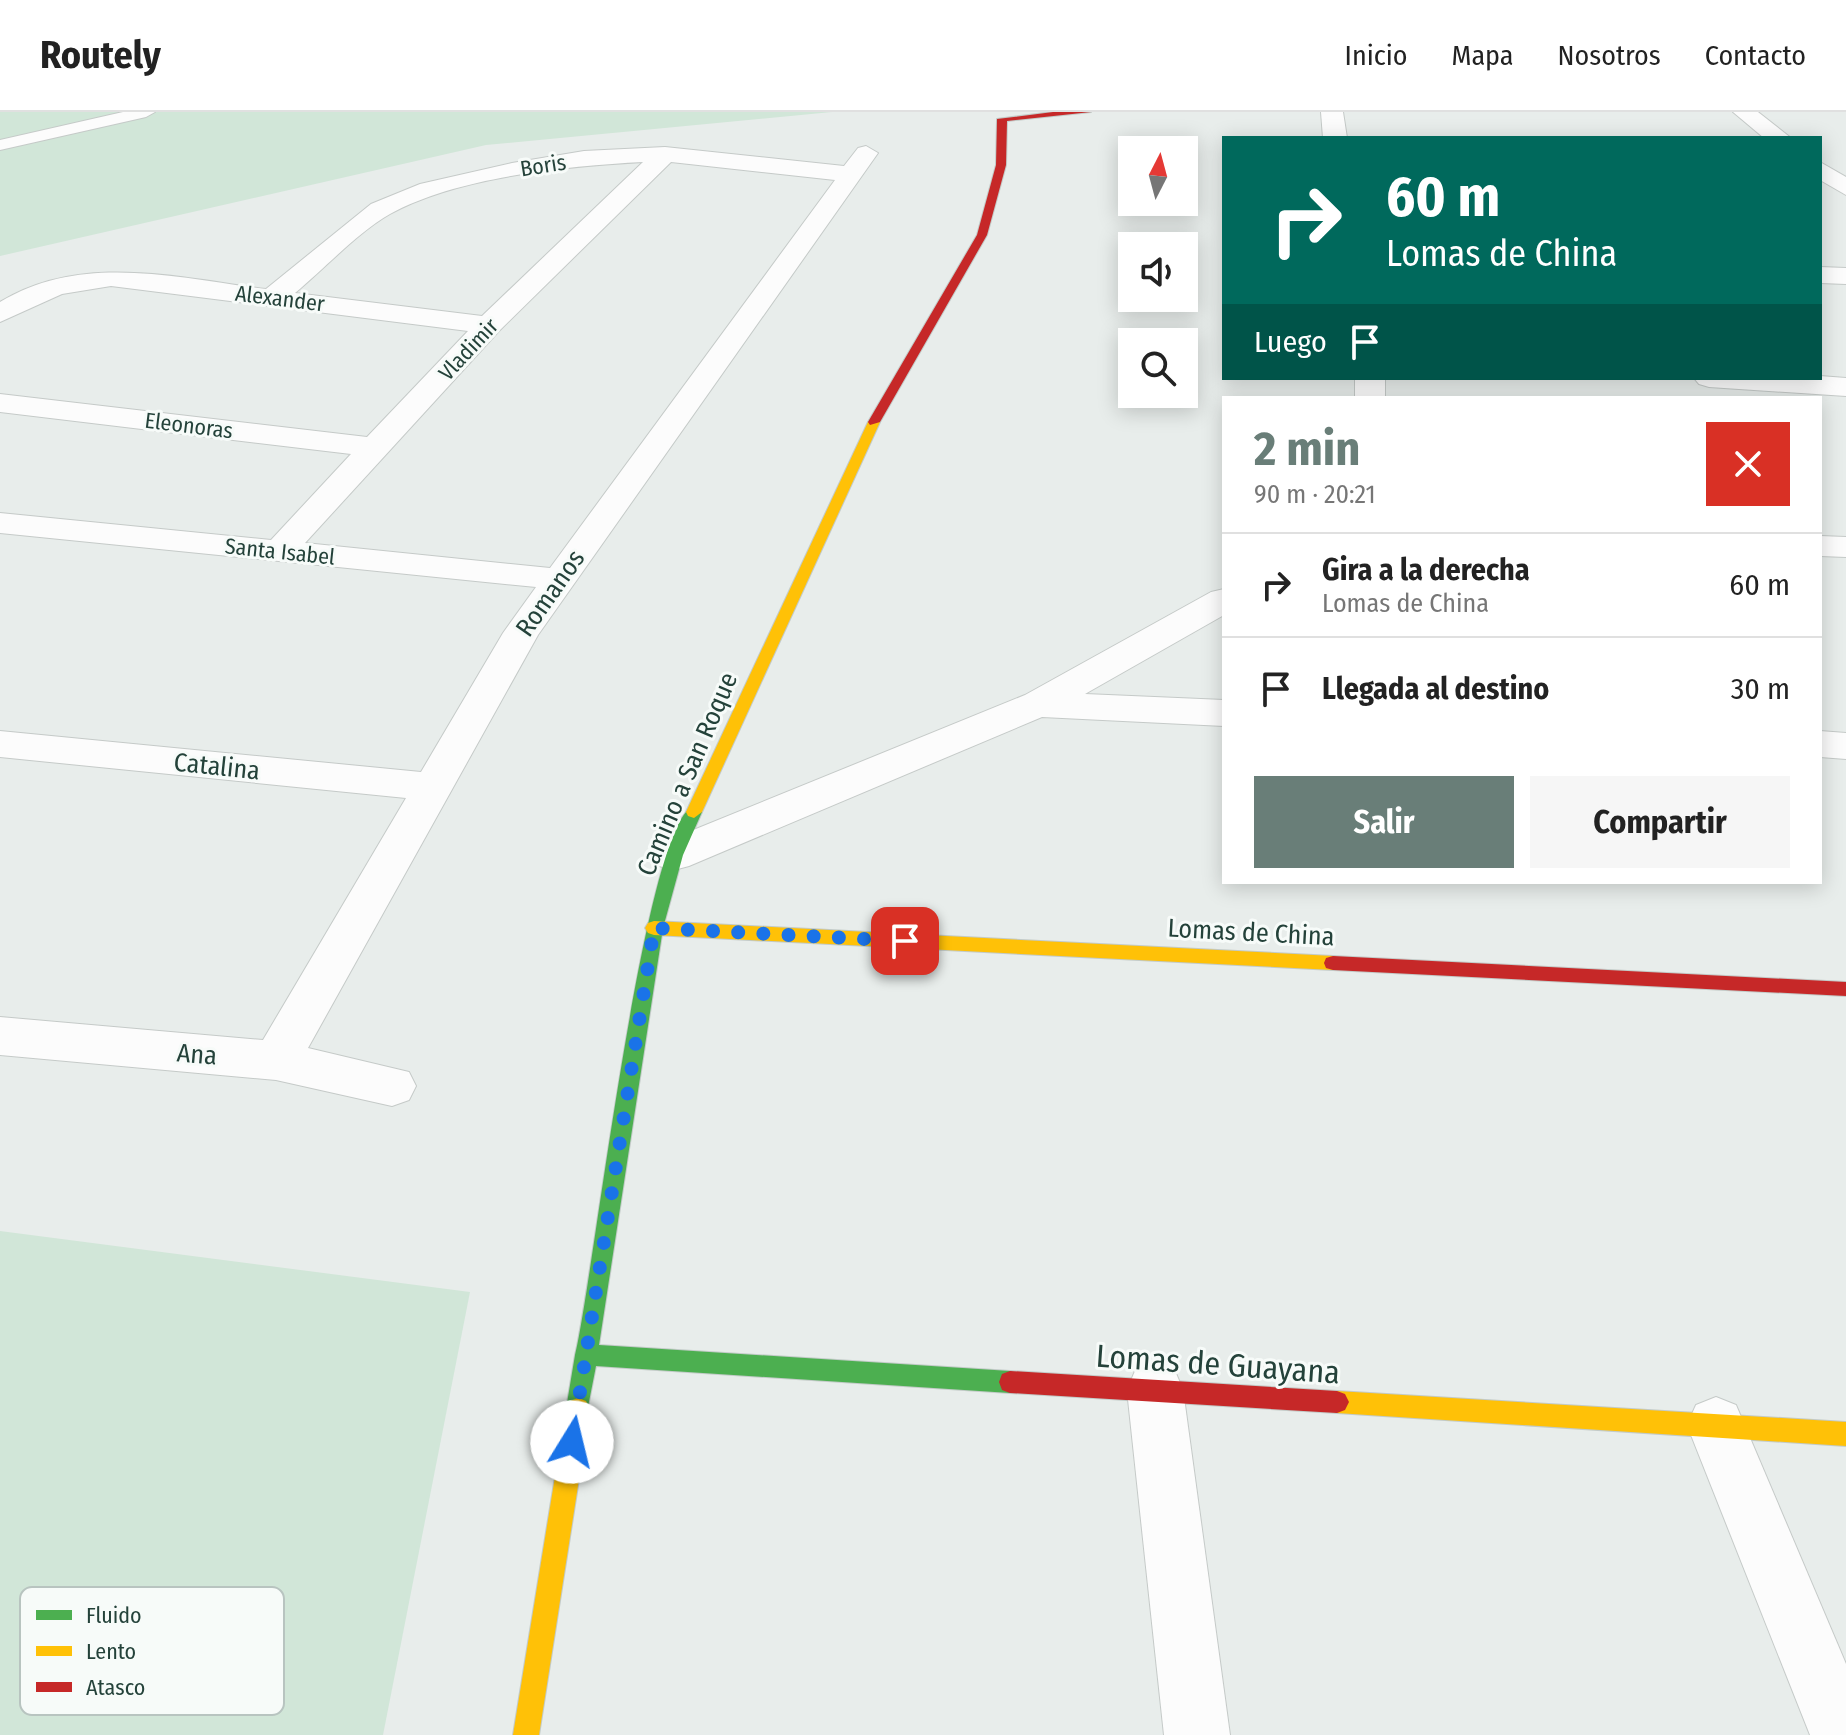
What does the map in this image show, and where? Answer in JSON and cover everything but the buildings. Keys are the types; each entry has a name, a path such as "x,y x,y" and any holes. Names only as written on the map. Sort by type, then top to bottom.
{"street":[{"path":"999,115 1086,112"},
{"path":"1332,112 1335,136"},
{"path":"1744,112 1776,136"},
{"name":"Camino a San Roque","path":"526,1735 654,928 674,855 868,433 982,235 1001,165 999,115"},
{"name":"Boris","path":"273,297 380,209 429,189 584,158 665,154 858,163"},
{"name":"Vladimir","path":"279,551 489,325 665,154"},
{"name":"Romanos","path":"276,1061 521,633 858,163"},
{"path":"1822,275 1846,276"},
{"name":"Alexander","path":"0,314 36,293 69,281 111,278 489,325"},
{"path":"1739,380 1846,387"},
{"name":"Eleonoras","path":"0,403 377,448"},
{"name":"Santa Isabel","path":"0,523 560,579"},
{"path":"1822,546 1846,547"},
{"path":"674,855 1038,704 1222,601"},
{"path":"1038,704 1222,713"},
{"name":"Catalina","path":"0,744 433,787"},
{"path":"1822,744 1846,746"},
{"name":"Lomas de China","path":"654,928 1846,989"},
{"name":"Ana","path":"0,1036 276,1061 392,1086"},
{"name":"Lomas de Guayana","path":"586,1355 1846,1434"},
{"path":"1155,1390 1197,1735"},
{"path":"1716,1425 1843,1735"}],"lane":[{"path":"0,145 146,112"}],"green space":[{"path":"0,112 832,112 486,145 0,256"},
{"path":"0,1231 470,1292 383,1735 0,1735"}],"traffic: fast":[{"path":"578,1409 654,928 674,855 694,812"},
{"path":"586,1355 1010,1382"}],"traffic: slow":[{"path":"694,812 874,422"},
{"path":"654,928 1333,963"},
{"path":"1337,1402 1846,1434"},
{"path":"526,1735 578,1409"}],"traffic: jam":[{"path":"1002,119 1086,112"},
{"path":"874,422 982,235 1001,165 1002,119"},
{"path":"1333,963 1846,989"},
{"path":"1010,1382 1337,1402"}],"route":[{"path":"572,1442 654,928 905,941"}]}
